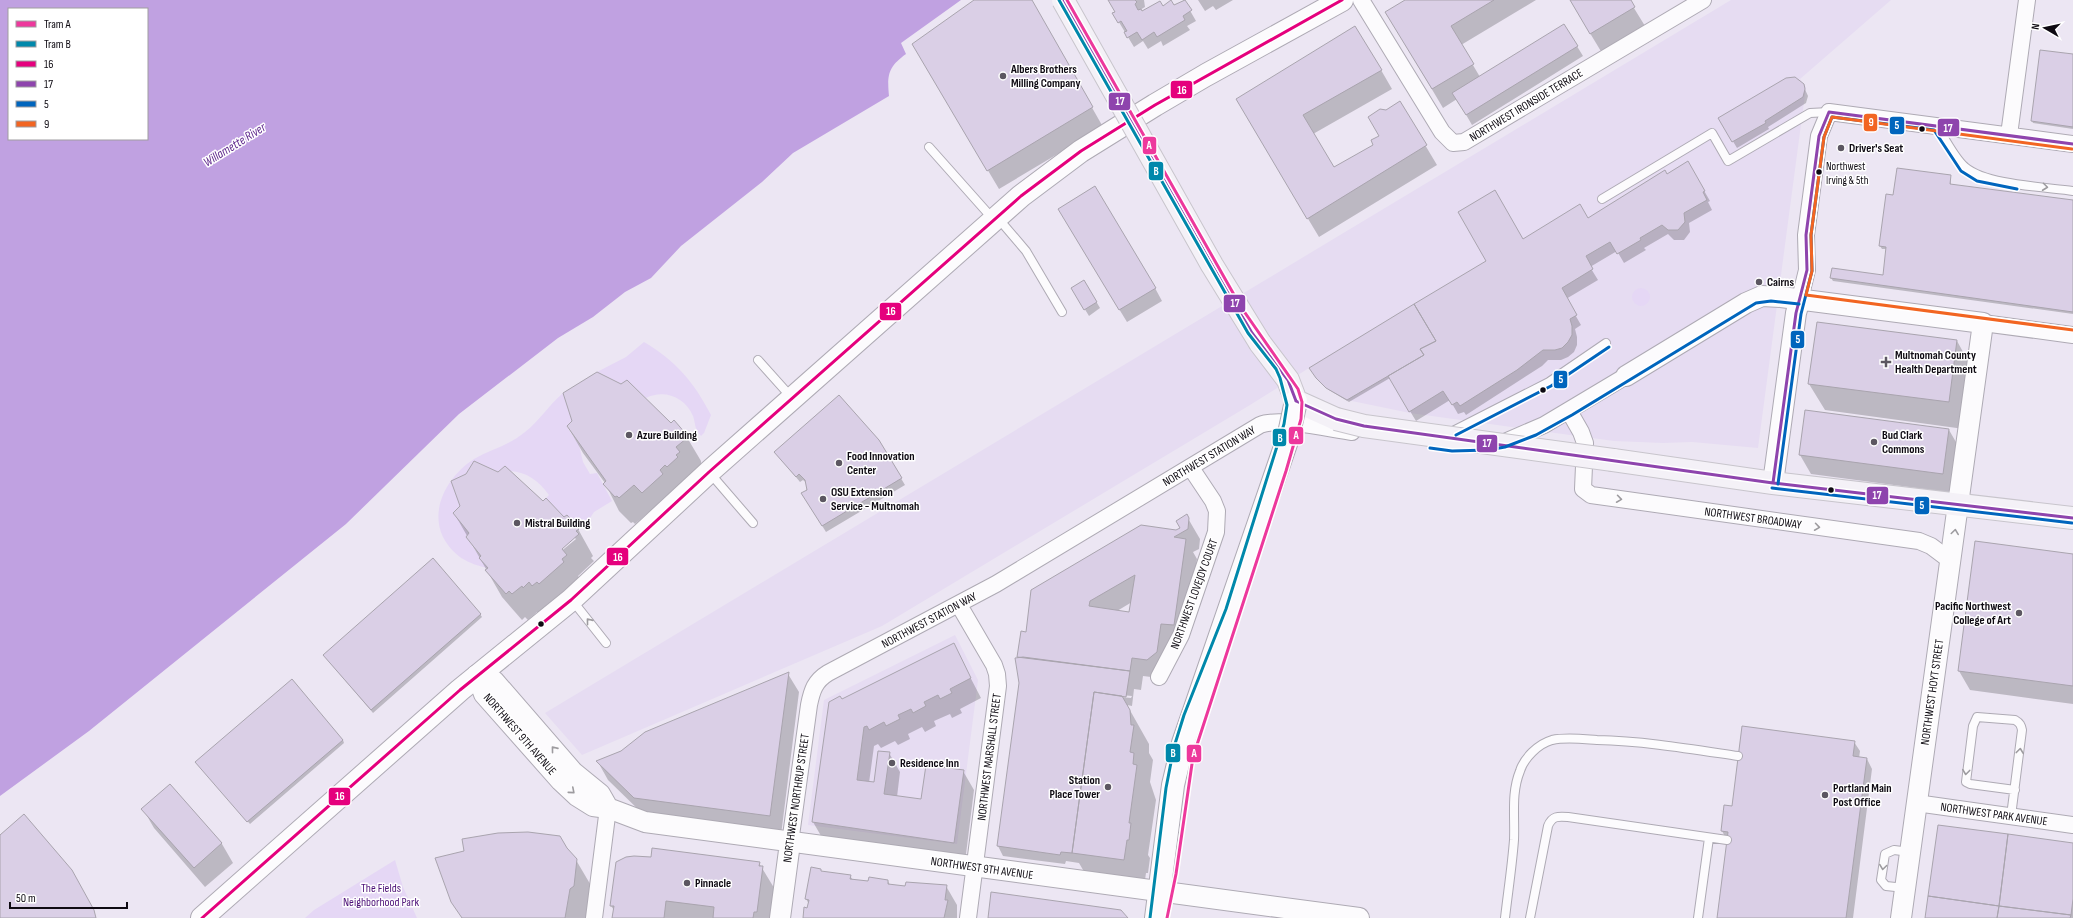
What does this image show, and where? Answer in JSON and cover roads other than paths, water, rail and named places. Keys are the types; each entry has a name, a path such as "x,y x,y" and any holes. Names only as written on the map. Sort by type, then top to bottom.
{"main road":[{"path":"1063,0 1212,265 1252,333 1288,380 1296,401 1291,428 1267,504 1181,750 1173,785 1156,918"},
{"path":"202,918 478,676 571,600 709,472 792,398 995,218 1047,176 1087,147 1206,75 1342,0"},
{"path":"1296,401 1336,419 1364,426 1773,483 2073,518"}],"street":[{"name":"NORTHWEST IRONSIDE TERRACE","path":"1361,0 1442,132 1453,143 1464,142 1702,0"},
{"path":"2009,135 2027,0"},
{"path":"1773,483 1796,313 1807,270 1806,235 1819,136 1829,112 2073,144"},
{"name":"NORTHWEST STATION WAY","path":"818,680 828,672 959,605 1191,468 1260,425 1272,422 1285,422 1462,447 1500,444 1544,425 1569,411 1754,298 1771,296 1800,299 1983,323"},
{"path":"1983,323 2073,335"},
{"name":"NORTHWEST HOYT STREET","path":"1901,918 1983,323"},
{"name":"NORTHWEST BROADWAY","path":"1569,411 1581,432 1585,443 1583,489 1591,495 1924,542 1951,561"},
{"name":"NORTHWEST LOVEJOY COURT","path":"1159,677 1181,635 1216,532 1217,511 1213,501 1191,468"},
{"name":"NORTHWEST MARSHALL STREET","path":"959,605 998,674 998,686 968,918"},
{"name":"NORTHWEST 9TH AVENUE","path":"478,676 484,694 569,789 593,806 608,808 629,817 653,824 1359,918"},
{"name":"NORTHWEST NORTHRUP STREET","path":"780,918 808,704 811,693 818,680"},
{"name":"NORTHWEST PARK AVENUE","path":"1916,803 2073,825"},
{"path":"594,918 608,808"}],"lane":[{"path":"1602,199 1712,133 1728,161 1810,113 1829,112"},
{"path":"1937,125 1964,167 1978,176 2018,184 2073,191"},
{"path":"929,147 1026,251 1062,312"},
{"path":"1431,443 1549,382 1606,343"},
{"path":"758,360 792,398"},
{"path":"709,472 753,523"},
{"path":"571,600 606,643"},
{"path":"2011,816 2015,790 2022,726 2020,722 2015,720 1977,717 1973,726 1966,782 1970,784 2015,790"},
{"path":"1505,918 1514,839 1513,807 1515,786 1520,770 1528,757 1537,748 1550,741 1564,738 1632,741 1738,756"},
{"path":"1530,918 1548,826 1550,820 1554,817 1568,817 1727,840"},
{"path":"1698,918 1709,838"}],"water":[{"name":"Willamette River","path":"0,0 961,0 901,43 906,54 892,67 888,82 889,96 793,153 762,182 681,246 651,278 625,292 593,317 558,338 459,414 346,524 89,731 0,796"}],"tram line":[{"name":"B","path":"1059,0 1248,333 1276,369 1287,405 1284,424 1226,609 1184,715 1174,747 1166,788 1150,918"},
{"name":"A","path":"1067,0 1241,307 1298,389 1302,402 1301,419 1286,471 1193,757 1176,874 1167,918"}],"place":[{"name":"Albers Brothers Milling Company","path":"1003,76"},
{"name":"Driver's Seat","path":"1841,148"},
{"name":"Northwest Irving & 5th","path":"1819,172"},
{"name":"Cairns","path":"1759,282"},
{"name":"Multnomah County Health Department","path":"1886,362"},
{"name":"Azure Building","path":"629,435"},
{"name":"Bud Clark Commons","path":"1874,442"},
{"name":"Food Innovation Center","path":"839,463"},
{"name":"OSU Extension Service - Multnomah","path":"823,499"},
{"name":"Mistral Building","path":"517,523"},
{"name":"Pacific Northwest College of Art","path":"2019,613"},
{"name":"Residence Inn","path":"892,763"},
{"name":"Station Place Tower","path":"1108,787"},
{"name":"Portland Main Post Office","path":"1825,795"},
{"name":"Pinnacle","path":"687,883"}],"park label":[{"name":"The Fields Neighborhood Park","path":"381,895"}]}
